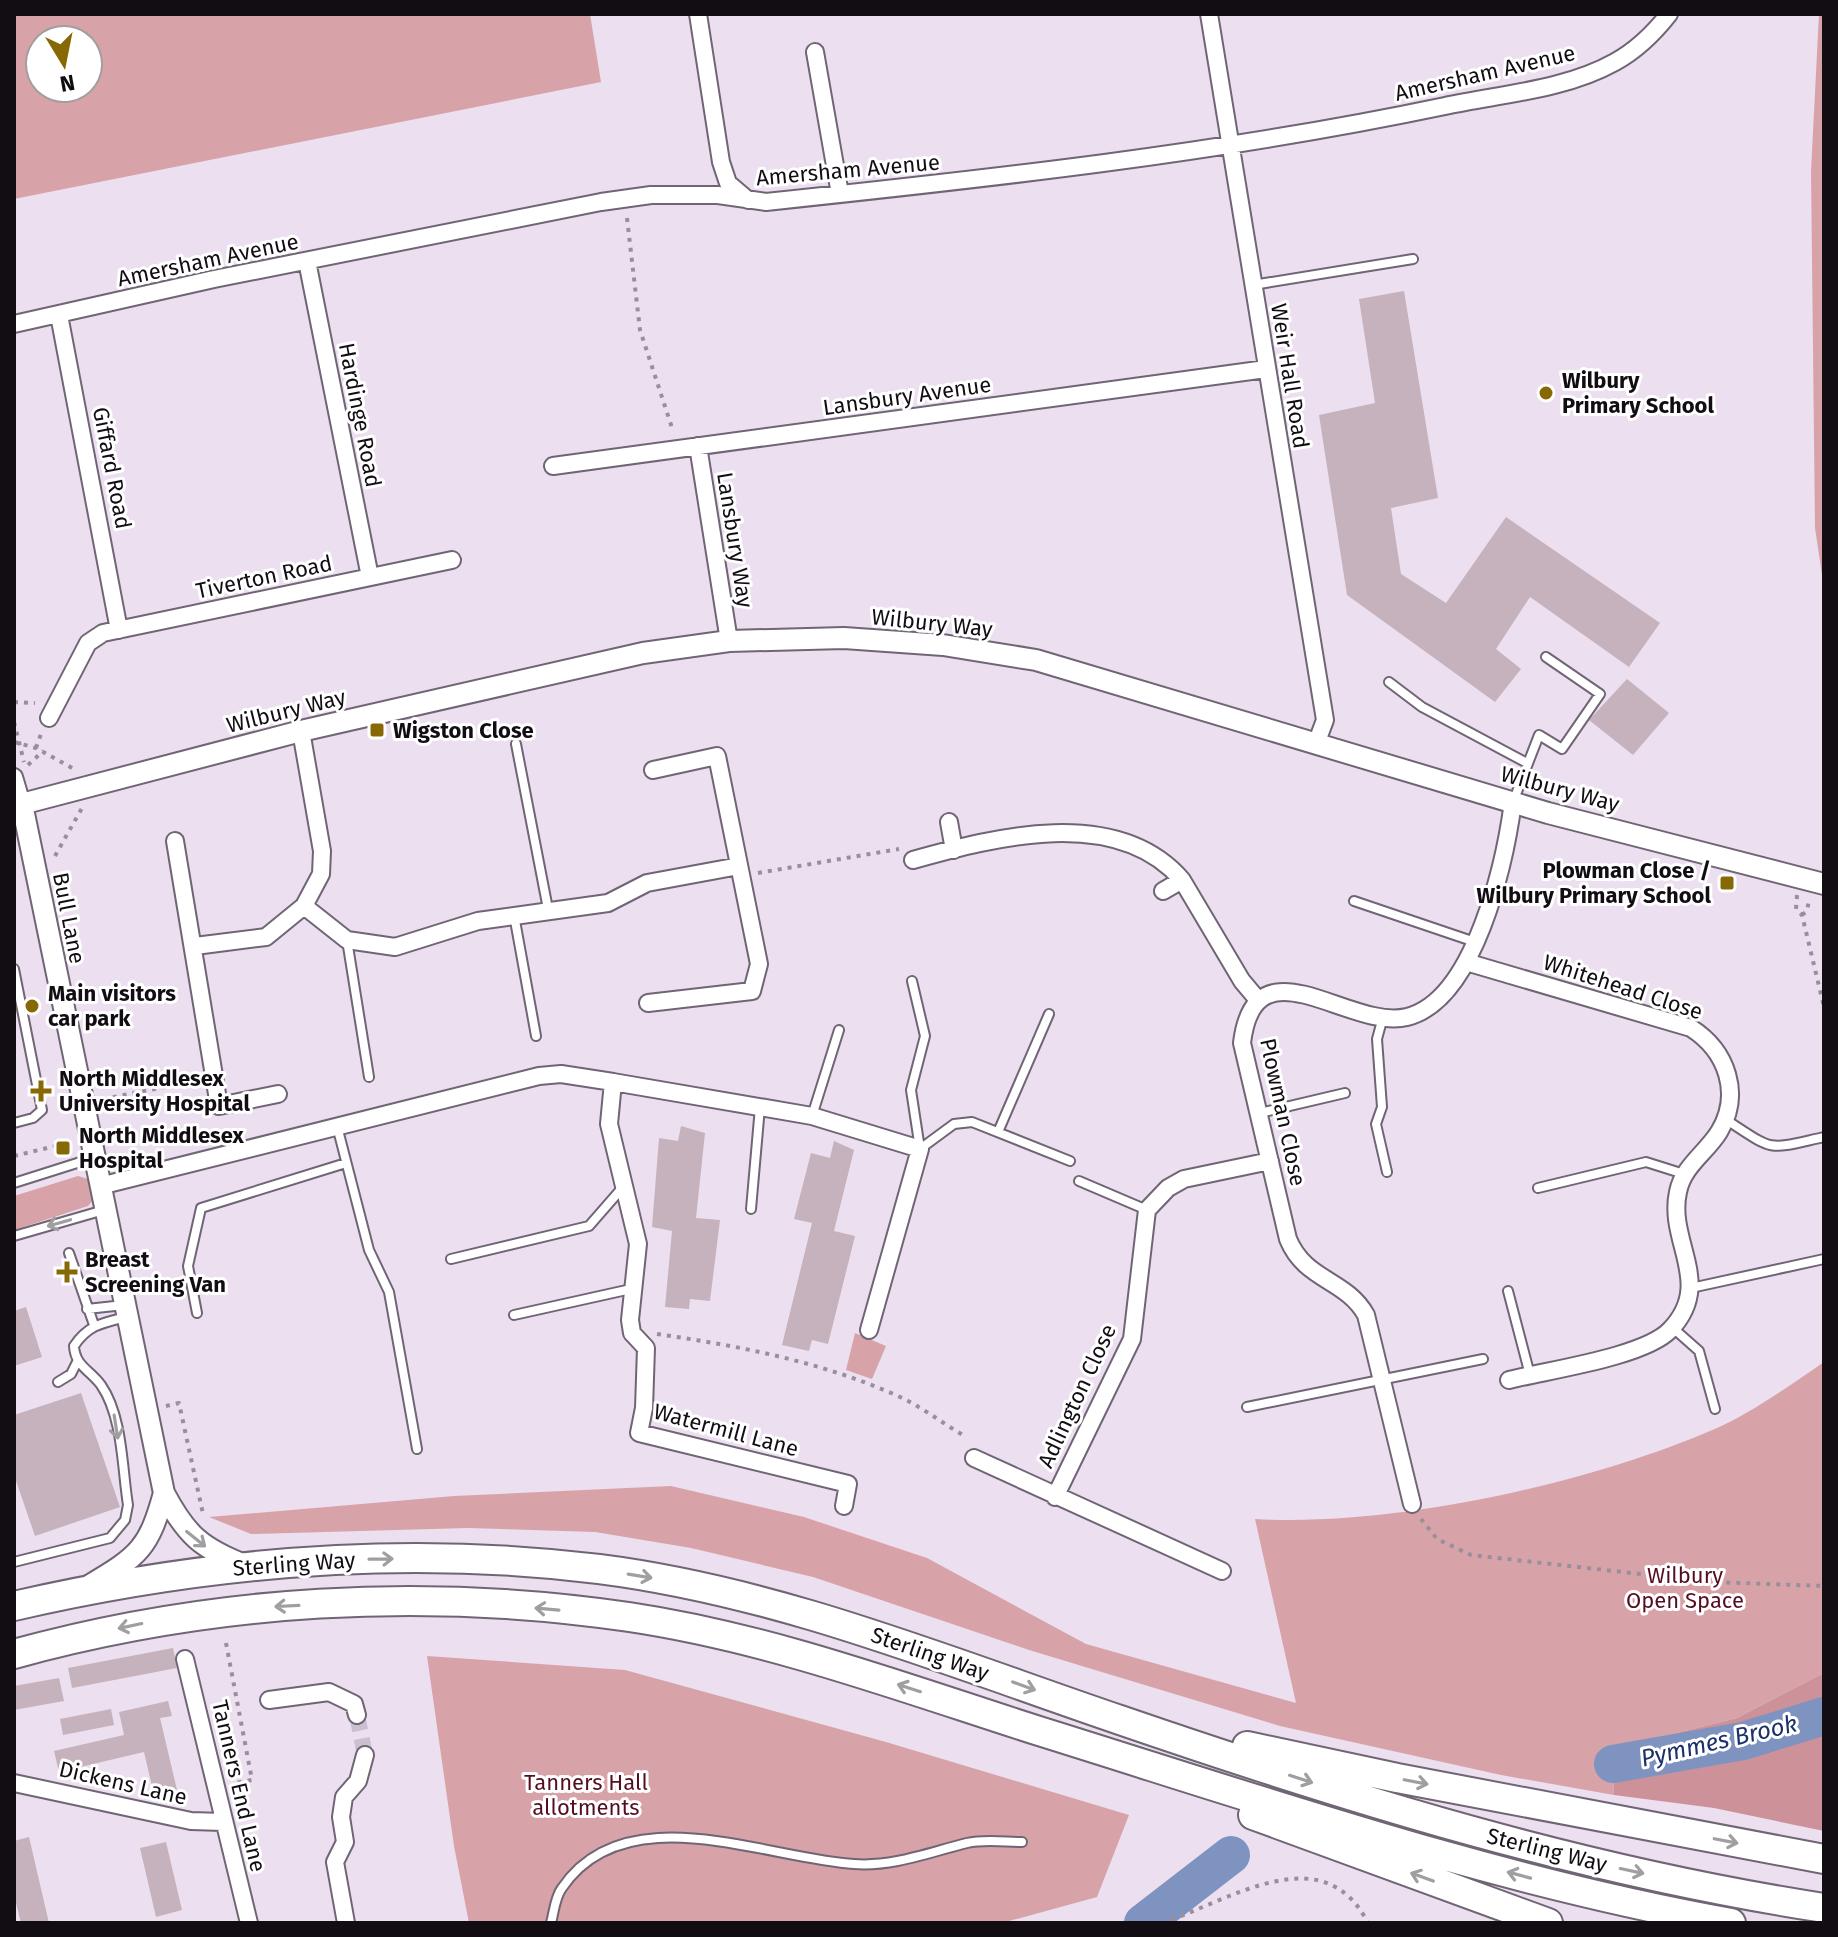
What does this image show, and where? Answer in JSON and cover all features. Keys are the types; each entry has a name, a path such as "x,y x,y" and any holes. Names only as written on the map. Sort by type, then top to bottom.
{"highway":[{"name":"Sterling Way","path":"14,1606 81,1590 247,1566 461,1558 600,1569 752,1598 836,1623 1120,1720 1476,1832 1685,1883 1824,1908"},
{"name":"Sterling Way","path":"14,1654 154,1621 262,1607 450,1602 629,1617 721,1635 864,1673 1036,1730 1423,1849 1589,1893 1731,1923"},
{"path":"1120,1720 1397,1778 1824,1859"},
{"path":"1036,1730 1331,1845 1548,1923"}],"street":[{"path":"698,14 721,162 728,183 750,202"},
{"name":"Weir Hall Road","path":"1209,14 1325,720 1316,744"},
{"name":"Amersham Avenue","path":"14,324 307,261 625,199 718,195 750,202 840,194 1232,146 1512,93 1584,75 1616,62 1653,35 1669,14"},
{"path":"815,52 840,194"},
{"path":"680,196 714,183 721,162"},
{"name":"Hardinge Road","path":"307,261 370,577"},
{"name":"Giffard Road","path":"59,315 119,630"},
{"name":"Lansbury Avenue","path":"553,466 1266,369"},
{"name":"Lansbury Way","path":"698,446 729,641"},
{"name":"Tiverton Road","path":"88,643 103,633 452,560"},
{"path":"49,718 104,617 111,584"},
{"name":"Wilbury Way","path":"18,805 301,731 643,653 729,641 844,638 943,645 1036,660 1118,681 1513,802 1824,884"},
{"path":"195,946 266,937 304,906 321,874 322,851 301,731"},
{"path":"648,1003 752,991 759,964 717,756 653,770"},
{"name":"Bull Lane","path":"21,770 18,805 164,1493"},
{"path":"919,858 1034,835 1086,834 1139,849 1172,869 1182,880 1242,981 1258,1000 1285,992 1383,1017 1409,1017 1432,1004 1466,962 1497,879 1513,802"},
{"path":"949,822 954,850"},
{"path":"175,841 195,946 193,967 219,1106 278,1094"},
{"path":"304,906 347,940 395,947 478,921 608,903 647,883 740,871"},
{"path":"1163,891 1182,880"},
{"name":"Whitehead Close","path":"1466,962 1691,1028 1711,1040 1721,1054 1730,1094 1725,1119"},
{"name":"Plowman Close","path":"1258,1000 1246,1016 1242,1043 1294,1254 1317,1275 1358,1300 1370,1328 1379,1379 1414,1506"},
{"path":"100,1186 539,1076 561,1074 760,1106 812,1116 920,1149 869,1330"},
{"name":"Watermill Lane","path":"613,1082 609,1124 638,1244 629,1307 632,1333 646,1348 644,1408 639,1433 848,1484 844,1506"},
{"path":"1509,1380 1635,1350 1653,1343 1673,1328 1686,1305 1691,1288 1677,1208 1684,1174 1717,1135 1725,1119"},
{"path":"1147,1210 1168,1188 1184,1179 1270,1161"},
{"name":"Adlington Close","path":"1055,1497 1132,1339 1147,1210"},
{"name":"Adlington Close","path":"974,1458 1222,1571"},
{"path":"164,1493 190,1534 223,1556 247,1566"},
{"path":"81,1590 120,1567 146,1543 153,1531 164,1493"},
{"name":"Tanners End Lane","path":"185,1659 249,1923"},
{"path":"269,1700 329,1692 354,1704 357,1715"},
{"path":"346,1923 335,1862 345,1842 341,1817 344,1797 358,1781 365,1755"},
{"name":"Dickens Lane","path":"14,1783 191,1821 223,1822"}],"lane":[{"path":"1253,285 1413,259"},
{"path":"1513,802 1539,735 1562,749 1600,694 1546,657"},
{"path":"1389,682 1422,707 1527,763"},
{"path":"516,744 548,909"},
{"path":"1354,901 1475,942"},
{"path":"514,915 536,1036"},
{"path":"347,940 369,1077"},
{"path":"14,969 42,1102 42,1110 33,1118 14,1123"},
{"path":"912,981 925,1036 911,1090 920,1149 954,1124 972,1122 1070,1161"},
{"path":"998,1132 1049,1014"},
{"path":"1383,1017 1377,1039 1382,1107 1376,1124 1387,1172"},
{"path":"812,1116 839,1030"},
{"path":"1260,1113 1345,1093"},
{"path":"751,1209 760,1106"},
{"path":"1725,1119 1765,1146 1775,1148 1824,1137"},
{"path":"337,1126 371,1258 389,1292 417,1449"},
{"path":"14,1183 94,1157"},
{"path":"1538,1188 1646,1162 1684,1174"},
{"path":"197,1313 188,1266 201,1208 346,1163"},
{"path":"1079,1181 1147,1210"},
{"path":"451,1259 589,1226 623,1187"},
{"path":"14,1236 105,1210"},
{"path":"69,1253 94,1325"},
{"path":"1691,1288 1824,1259"},
{"path":"514,1315 631,1289"},
{"path":"1508,1291 1530,1375"},
{"path":"87,1309 125,1311"},
{"path":"14,1562 110,1538 125,1520 128,1505 113,1408 100,1384 77,1362 74,1346 84,1332 94,1325 125,1311"},
{"path":"1673,1328 1699,1351 1715,1409"},
{"path":"1247,1407 1483,1359"},
{"path":"58,1382 71,1374 77,1362"},
{"path":"551,1923 560,1890 594,1853 654,1838 714,1839 856,1865 924,1857 969,1842 1022,1842"}],"path":[{"path":"625,199 640,330 679,448"},
{"path":"14,722 21,770"},
{"path":"16,742 43,751 75,771"},
{"path":"21,770 43,751"},
{"name":"Bull Lane","path":"52,863 84,806"},
{"path":"740,871 915,846 919,858"},
{"path":"1802,915 1824,1007"},
{"path":"101,1099 214,1078"},
{"path":"14,1156 76,1141 74,1130"},
{"path":"632,1333 719,1343 840,1373 902,1398 963,1435"},
{"path":"166,1406 179,1403 204,1517"},
{"path":"1414,1506 1437,1539 1471,1555 1712,1582 1824,1586"},
{"path":"226,1643 252,1780 239,1783"},
{"path":"1162,1923 1272,1880 1323,1878 1359,1905 1368,1923"}],"green space":[{"path":"14,14 590,14 601,82 14,199"},
{"path":"1819,14 1824,14 1824,588 1815,528 1811,171"},
{"path":"78,1176 88,1179 93,1200 88,1206 14,1230 14,1196"},
{"path":"855,1333 886,1346 872,1379 846,1370"},
{"name":"Wilbury Open Space","path":"1824,1362 1824,1673 1737,1718 1612,1746 1614,1795 1501,1775 1280,1726 1029,1650 813,1577 691,1548 595,1532 468,1528 251,1534 209,1517 454,1496 671,1486 804,1517 927,1558 1086,1644 1296,1703 1255,1519 1309,1520 1426,1509 1546,1485 1605,1469 1660,1451 1725,1424 1768,1400"},
{"name":"Tanners Hall allotments","path":"427,1656 625,1670 886,1742 1129,1815 1097,1897 1002,1923 469,1923 454,1846"}],"shaded area":[{"path":"1824,1673 1824,1831 1714,1808 1614,1795 1612,1746 1737,1718"}],"building":[{"path":"1404,291 1438,498 1391,508 1401,574 1446,603 1506,517 1660,623 1629,667 1530,597 1496,649 1521,669 1495,702 1347,595 1319,415 1375,403 1359,299"},
{"path":"1627,679 1669,713 1633,755 1589,720"},
{"path":"681,1126 705,1133 696,1218 720,1220 710,1301 690,1299 689,1309 665,1307 672,1231 652,1227 659,1138 678,1141"},
{"path":"834,1141 854,1150 834,1231 855,1236 828,1344 812,1340 809,1351 782,1345 812,1223 794,1219 811,1153 830,1158"},
{"path":"26,1307 42,1357 14,1366 14,1311"},
{"path":"81,1393 120,1507 35,1536 14,1475 14,1415"},
{"path":"173,1648 177,1668 72,1688 68,1668"},
{"path":"59,1678 64,1701 14,1710 14,1686"},
{"path":"168,1701 172,1716 160,1718 177,1790 154,1795 144,1752 59,1772 54,1751 124,1735 119,1712"},
{"path":"111,1709 114,1725 63,1735 60,1719"},
{"path":"29,1837 49,1923 21,1923 14,1895 14,1841"},
{"path":"166,1842 182,1910 156,1917 140,1848"}],"waterway":[{"name":"Pymmes Brook","path":"1613,1764 1743,1741 1824,1716"},
{"name":"Pymmes Brook","path":"1143,1923 1231,1855"}],"tunnel":[{"path":"357,1715 365,1755"}],"place":[{"name":"Wilbury Primary School","path":"1546,393"},
{"name":"Wigston Close","path":"377,730"},
{"name":"Plowman Close / Wilbury Primary School","path":"1727,883"},
{"name":"Main visitors car park","path":"32,1006"},
{"name":"North Middlesex University Hospital","path":"41,1091"},
{"name":"North Middlesex Hospital","path":"63,1148"},
{"name":"Breast Screening Van","path":"67,1272"}]}
